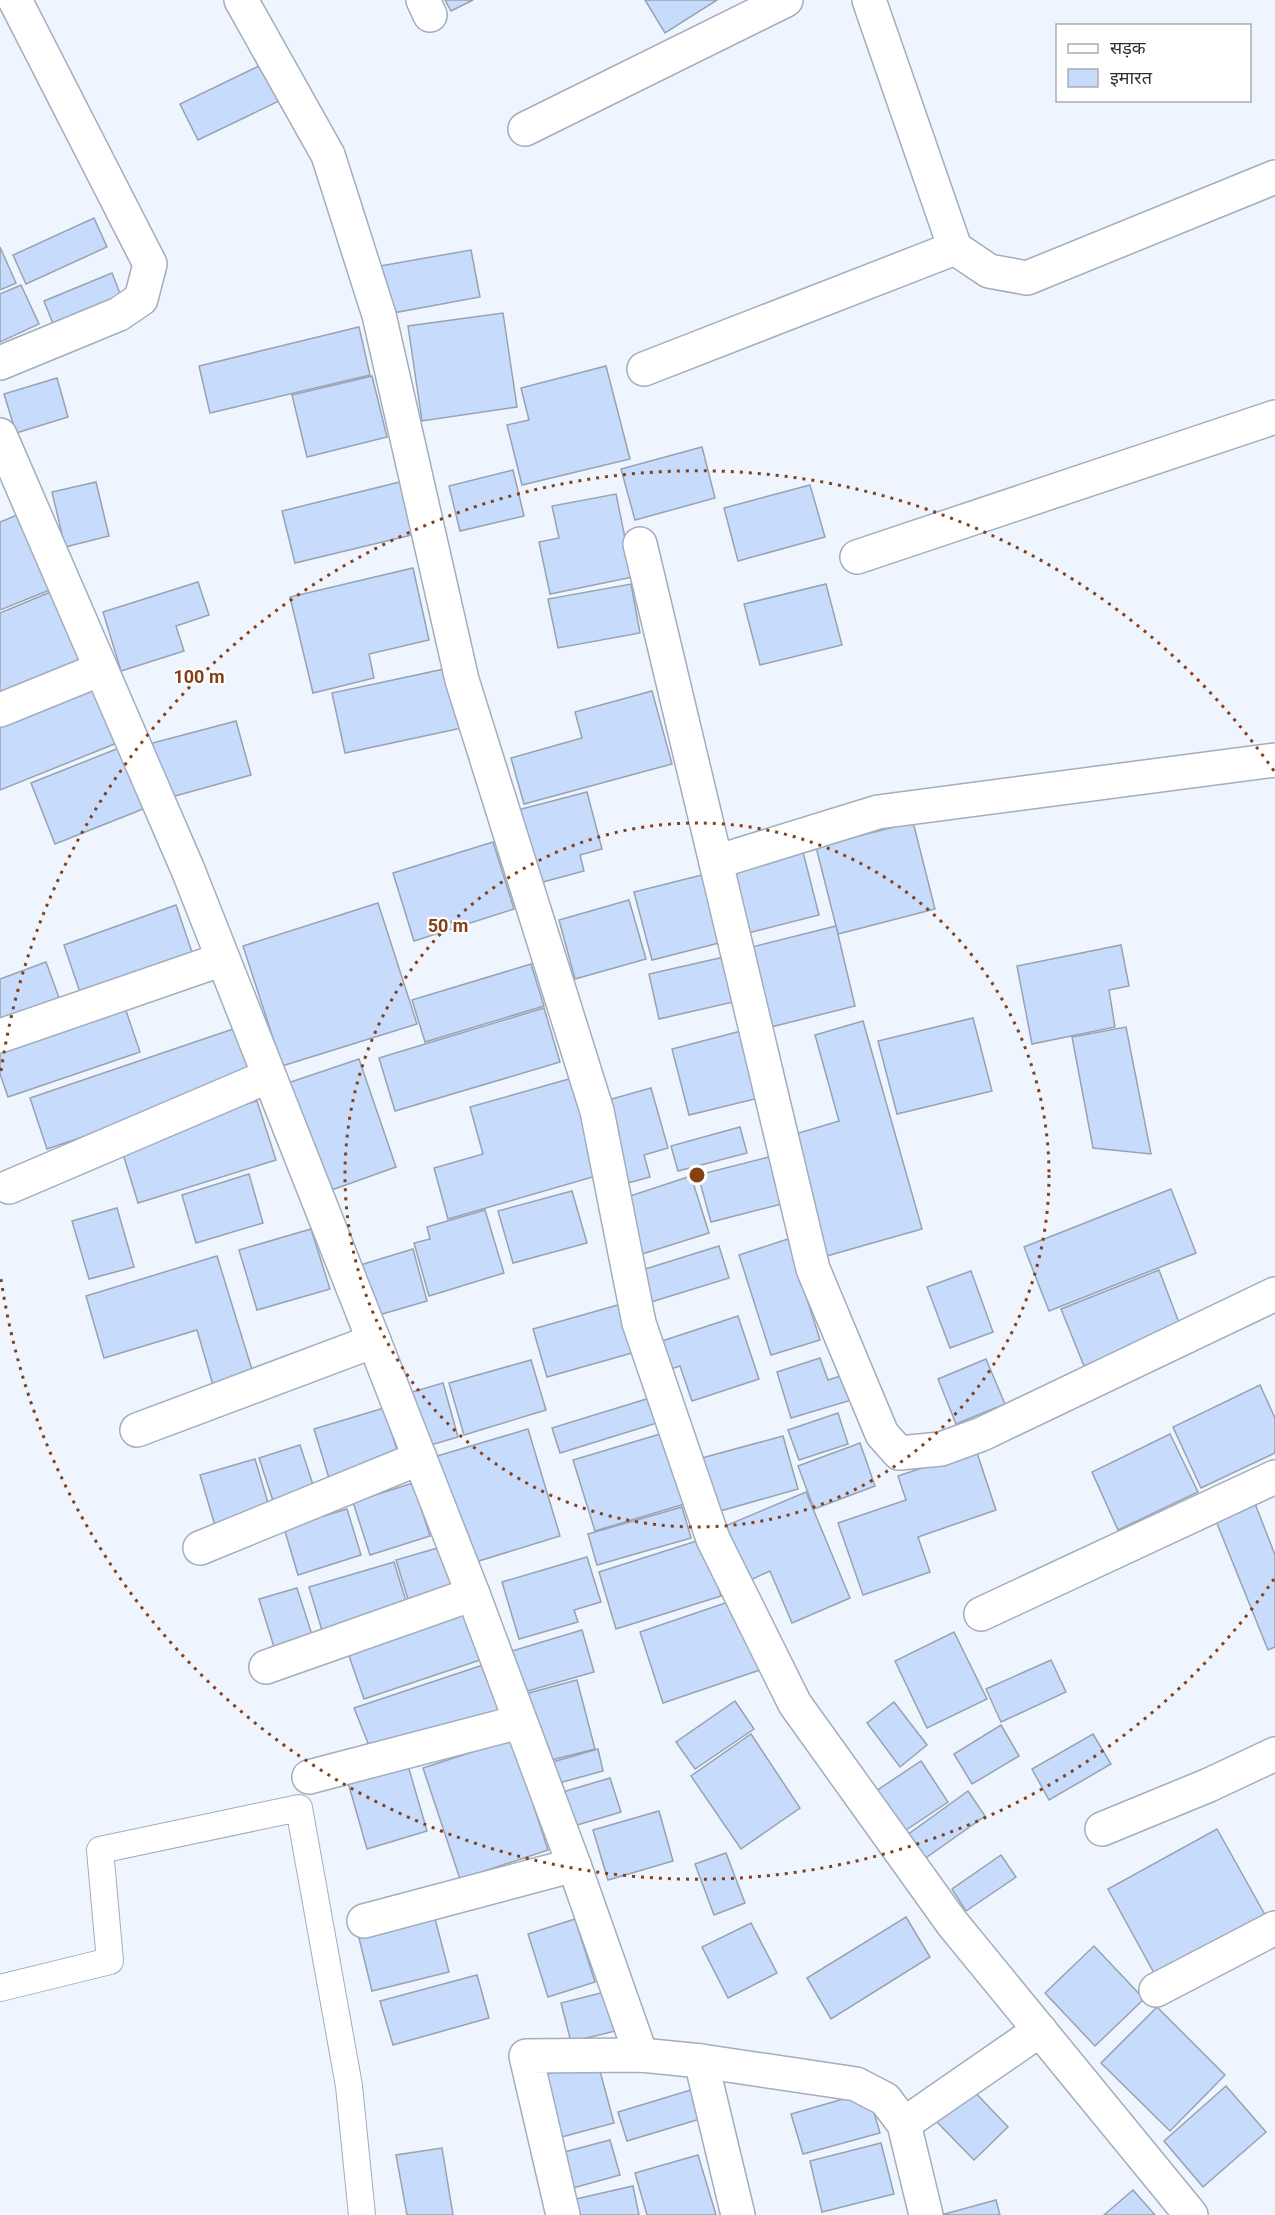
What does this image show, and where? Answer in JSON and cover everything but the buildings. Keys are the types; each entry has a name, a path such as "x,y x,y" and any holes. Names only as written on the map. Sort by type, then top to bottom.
{"street":[{"path":"0,363 119,314 141,299 150,264 15,0"},
{"path":"241,0 328,155 379,315 462,680 597,1111 639,1323 713,1539 795,1704 952,1923 1191,2215"},
{"path":"525,129 786,0"},
{"path":"869,0 955,248 989,271 1027,278 1275,177"},
{"path":"644,369 955,248"},
{"path":"857,557 1275,417"},
{"path":"0,435 13,500 100,669 188,870 474,1594 641,2055"},
{"path":"640,544 813,1269 882,1434 899,1453 941,1449 982,1434 1275,1294"},
{"path":"0,710 100,669"},
{"path":"716,862 878,812 1275,759"},
{"path":"0,1036 222,958"},
{"path":"9,1187 269,1077"},
{"path":"137,1430 374,1341"},
{"path":"200,1548 420,1458"},
{"path":"981,1614 1275,1477"},
{"path":"266,1668 474,1594"},
{"path":"309,1777 519,1722"},
{"path":"1102,1829 1209,1785 1275,1754"},
{"path":"364,1921 574,1865"},
{"path":"1156,1990 1275,1928"},
{"path":"904,2124 1040,2030"},
{"path":"562,2215 526,2056 641,2055 701,2061 856,2084 885,2099 904,2124 926,2215"},
{"path":"701,2061 738,2215"}],"lane":[{"path":"0,1988 110,1960 100,1850 299,1808 349,2086 362,2215"}]}
